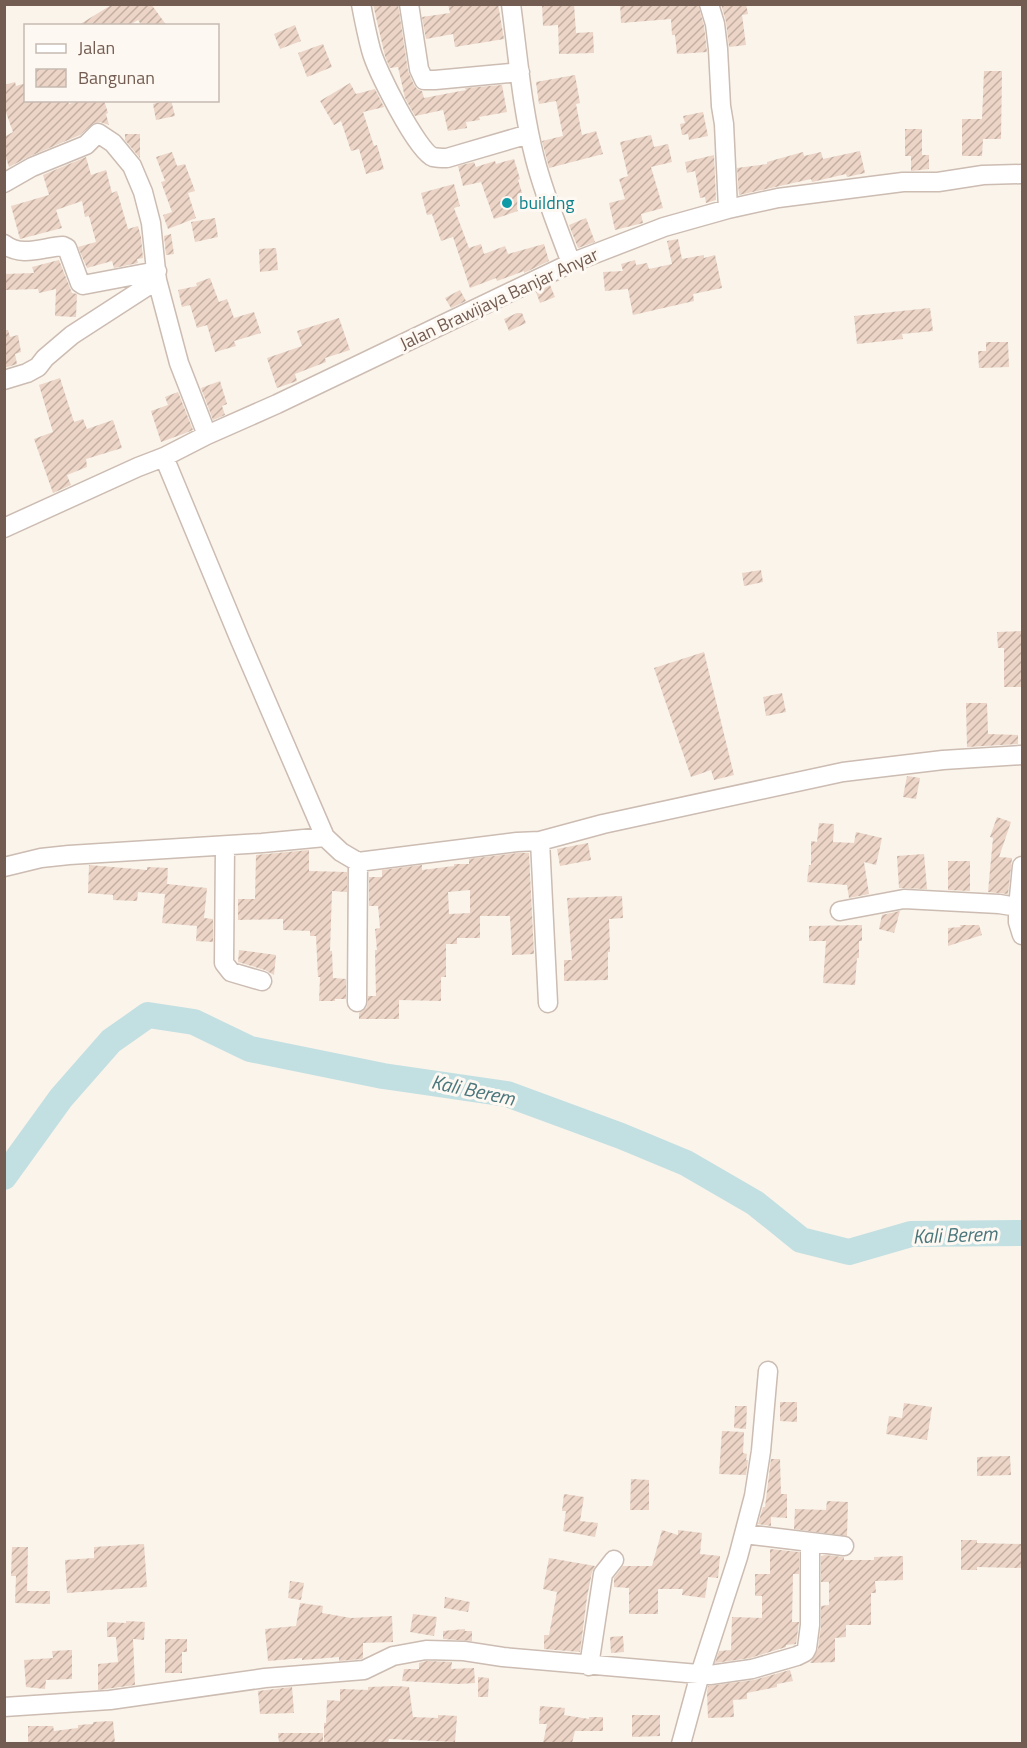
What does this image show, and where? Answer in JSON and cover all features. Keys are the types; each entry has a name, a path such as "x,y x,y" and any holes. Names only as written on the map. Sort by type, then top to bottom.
{"street":[{"path":"361,4 378,70 424,151 434,157 447,158 529,134"},
{"path":"409,4 419,69 424,80 520,72"},
{"path":"511,4 529,134 540,178 571,262"},
{"path":"709,4 715,24 719,60 728,209"},
{"path":"4,183 32,167 86,145 98,133 114,143 132,166 143,192 151,223 157,276 179,363 207,435"},
{"name":"Jalan Brawijaya Banjar Anyar","path":"4,528 164,457 571,262 683,221 778,198 903,182 938,182 983,175 1023,174"},
{"path":"4,244 9,248 25,252 63,246 67,248 80,283 83,285 157,276"},
{"path":"4,380 38,367 72,335 157,276"},
{"path":"164,457 325,837 341,852 358,862 517,842 540,842 603,824 843,772 943,760 1023,755"},
{"path":"4,867 41,858 69,855 225,846 325,837"},
{"path":"540,842 548,1003"},
{"path":"225,846 224,963 231,972 262,981"},
{"path":"357,1002 358,862"},
{"path":"1023,866 1018,907 1018,922 1023,936"},
{"path":"840,911 904,899 1018,907"},
{"path":"681,1743 754,1496 768,1371"},
{"path":"744,1534 844,1546"},
{"path":"4,1707 110,1700 265,1678 364,1670 393,1656 426,1650 710,1675 752,1669 797,1656 805,1652 807,1648 810,1625 810,1542"},
{"path":"589,1666 603,1574 614,1560"}],"building":[{"path":"113,4 151,4 166,24 141,24 138,20 131,24 80,24"},
{"path":"373,4 398,4 408,71 414,85 422,91 424,98 466,90 465,88 502,85 507,112 479,117 480,120 466,122 467,128 448,131 443,110 415,116 405,98 398,67 390,68 385,56"},
{"path":"448,4 498,4 504,39 455,47 453,34 426,39 422,17 450,13"},
{"path":"542,4 574,4 576,33 593,32 594,53 559,54 558,25 543,26"},
{"path":"620,4 698,4 704,26 707,52 677,54 671,19 621,23"},
{"path":"721,4 746,4 748,14 742,15 746,45 729,47"},
{"path":"295,25 301,41 280,49 274,34"},
{"path":"323,44 332,67 307,77 298,53"},
{"path":"984,71 1002,71 1001,139 983,139 982,156 962,156 962,119 982,119"},
{"path":"575,75 580,103 576,104 582,135 596,131 603,154 549,168 542,141 563,136 556,101 539,104 536,82"},
{"path":"15,82 16,86 24,84 24,102 68,102 69,104 105,102 109,125 94,123 80,135 9,167 4,152 4,137 13,132 4,107 4,85"},
{"path":"350,83 356,94 375,89 384,107 363,112 384,169 366,174 359,149 351,151 341,121 334,125 320,101"},
{"path":"172,102 175,116 156,120 153,104"},
{"path":"703,112 708,136 689,140 688,134 682,135 680,124 685,123 683,116"},
{"path":"905,129 922,129 922,155 929,155 929,169 911,171 911,156 905,156"},
{"path":"125,134 140,134 140,158 125,140"},
{"path":"651,135 654,147 668,144 672,162 651,167 663,208 641,214 643,223 615,230 609,203 625,199 619,179 628,176 620,142"},
{"path":"860,151 865,173 847,177 846,174 812,182 811,179 739,195 737,168 767,164 767,162 803,152 804,156 821,152 823,159"},
{"path":"172,152 177,166 185,164 195,191 188,193 196,218 168,229 163,215 172,212 161,182 165,181 156,157"},
{"path":"714,155 716,200 706,203 705,197 700,198 695,171 687,173 685,162"},
{"path":"86,157 91,175 106,170 112,193 117,191 128,229 138,226 143,258 137,259 138,263 114,268 112,261 87,268 78,247 96,242 89,216 85,217 82,201 56,210 62,228 20,239 11,206 49,195 43,175"},
{"path":"514,159 527,208 494,219 481,182 463,186 458,166 474,162 476,167 495,161 496,164"},
{"path":"454,184 460,206 454,208 469,248 481,244 484,254 505,246 508,254 544,244 549,261 524,273 524,271 497,281 496,278 470,288 453,237 441,241 432,214 427,215 421,193"},
{"path":"215,218 218,237 195,242 191,222"},
{"path":"586,218 595,242 578,248 569,225"},
{"path":"171,234 174,254 166,255 164,236"},
{"path":"678,239 682,259 715,255 722,288 693,294 694,301 633,315 628,289 605,291 603,272 623,271 621,264 635,260 636,265 647,263 649,269 672,264 667,241"},
{"path":"276,248 278,270 260,272 259,249"},
{"path":"59,260 72,293 77,294 76,317 55,316 56,289 39,293 38,289 5,290 5,274 34,273 32,267"},
{"path":"210,278 219,302 227,299 234,318 254,312 261,333 234,341 236,346 215,352 207,325 197,328 190,305 182,307 178,290 197,286 196,283"},
{"path":"550,285 555,297 540,303 536,292"},
{"path":"460,290 466,301 451,308 445,298"},
{"path":"930,308 933,331 902,334 903,339 857,344 854,316"},
{"path":"522,313 526,323 509,331 504,319"},
{"path":"339,318 350,350 325,358 326,362 295,374 297,381 277,388 267,358 302,346 297,331"},
{"path":"4,330 8,330 10,337 18,335 21,352 15,354 17,364 4,368"},
{"path":"986,342 1008,342 1009,367 979,368 978,351 986,351"},
{"path":"60,378 74,422 83,419 87,429 113,420 122,448 86,459 87,467 67,475 71,485 53,493 34,439 53,432 39,385"},
{"path":"220,381 227,404 222,406 225,415 213,420 201,388"},
{"path":"178,392 193,430 161,442 151,411 168,405 165,397"},
{"path":"761,570 763,582 744,586 742,573"},
{"path":"1023,631 1023,687 1004,687 1004,648 998,648 997,632"},
{"path":"704,652 734,775 714,780 711,770 691,777 654,668"},
{"path":"782,693 786,712 766,716 763,697"},
{"path":"966,703 987,703 988,734 1018,735 1018,744 967,747"},
{"path":"907,776 920,778 916,799 903,797"},
{"path":"997,817 1011,822 999,857 1012,858 1008,894 988,892 993,838 990,837"},
{"path":"819,823 834,824 833,842 854,843 856,832 882,838 876,865 864,862 869,894 849,898 847,885 807,882 809,865 811,865 811,841 817,842"},
{"path":"588,843 591,860 560,866 557,849"},
{"path":"309,850 309,871 347,872 347,892 332,891 330,951 332,951 333,978 346,979 346,999 319,1001 320,977 318,977 316,936 310,936 310,931 283,930 283,919 238,920 238,899 255,899 256,855"},
{"path":"529,853 534,954 512,955 510,916 480,916 480,938 457,938 457,944 446,944 446,977 441,977 441,1001 399,1000 399,1019 359,1019 359,1013 367,1007 368,996 376,996 375,929 380,928 378,906 369,906 369,877 382,877 382,870 422,865 422,870 454,866 454,864 469,864 469,859","holes":["470,890 470,913 449,914 448,892"]},
{"path":"924,854 927,889 899,888 897,856"},
{"path":"948,861 970,861 970,891 948,890"},
{"path":"89,865 147,870 147,867 168,868 167,884 207,888 204,918 213,919 213,942 196,941 197,926 162,923 165,894 138,892 137,901 113,900 113,895 88,893"},
{"path":"622,896 623,918 609,919 608,980 564,981 564,960 572,960 567,898"},
{"path":"900,911 894,933 879,929 882,915"},
{"path":"862,925 862,941 859,941 855,985 823,983 826,941 809,941 809,926"},
{"path":"960,925 979,925 982,935 948,946 948,928 961,927"},
{"path":"239,950 276,955 274,975 238,962"},
{"path":"780,1402 797,1402 797,1422 780,1421"},
{"path":"904,1403 932,1407 927,1440 886,1434 889,1416 902,1418"},
{"path":"735,1406 747,1406 746,1429 734,1428"},
{"path":"722,1431 744,1432 743,1453 747,1454 746,1460 748,1460 746,1475 719,1474"},
{"path":"1010,1456 1011,1475 977,1476 977,1457"},
{"path":"771,1459 780,1459 781,1494 787,1494 787,1518 771,1517 771,1526 758,1524 763,1507 765,1507"},
{"path":"631,1479 649,1480 649,1510 630,1510"},
{"path":"564,1494 584,1497 580,1521 598,1523 595,1537 563,1531 566,1511 562,1511"},
{"path":"827,1501 848,1502 847,1536 794,1529 795,1509 826,1510"},
{"path":"662,1530 678,1535 678,1530 702,1533 700,1554 720,1556 718,1578 708,1577 705,1598 682,1595 683,1589 658,1589 658,1614 629,1614 629,1588 614,1587 614,1578 623,1566 652,1566"},
{"path":"961,1540 977,1540 977,1543 1023,1544 1023,1568 977,1567 977,1570 961,1570"},
{"path":"144,1544 147,1587 67,1593 65,1560 94,1558 94,1547"},
{"path":"12,1547 28,1547 27,1591 50,1591 50,1604 15,1603 16,1576 11,1576"},
{"path":"770,1549 799,1552 799,1574 793,1574 792,1622 799,1622 796,1644 786,1645 786,1647 750,1658 715,1663 719,1651 731,1650 732,1617 762,1618 762,1596 755,1596 755,1574 770,1574"},
{"path":"821,1556 844,1557 844,1560 874,1560 874,1557 903,1556 903,1580 875,1581 876,1593 871,1593 871,1625 846,1625 846,1637 835,1638 835,1662 810,1663 818,1649 821,1606 829,1605 829,1582 821,1582"},
{"path":"549,1558 595,1566 587,1597 580,1652 544,1649 544,1635 549,1635 557,1592 543,1589"},
{"path":"290,1581 304,1583 301,1600 288,1598"},
{"path":"445,1597 470,1602 468,1612 444,1608"},
{"path":"300,1603 323,1606 322,1613 351,1618 392,1616 393,1642 363,1643 363,1658 361,1659 339,1661 339,1657 268,1661 265,1629 296,1626"},
{"path":"413,1614 437,1617 434,1636 410,1632"},
{"path":"126,1621 145,1622 144,1640 133,1639 135,1685 98,1690 98,1664 118,1662 116,1637 107,1637 107,1622 126,1623"},
{"path":"465,1629 465,1631 472,1631 472,1641 443,1639 443,1631"},
{"path":"623,1636 624,1652 611,1653 610,1637"},
{"path":"165,1639 187,1639 187,1652 182,1652 182,1673 165,1673"},
{"path":"72,1650 72,1679 46,1680 45,1689 26,1687 24,1660 53,1658 52,1651"},
{"path":"452,1662 451,1669 474,1668 475,1683 402,1681 404,1669 419,1669 419,1663"},
{"path":"790,1670 793,1681 747,1693 747,1699 733,1700 734,1717 708,1718 708,1686 754,1680"},
{"path":"478,1677 489,1678 488,1697 478,1697"},
{"path":"292,1687 294,1713 260,1714 258,1691"},
{"path":"368,1687 409,1687 413,1717 457,1716 455,1742 389,1739 388,1743 324,1743 327,1700 340,1701 340,1689 368,1690"},
{"path":"540,1706 565,1708 564,1715 589,1719 589,1717 603,1717 603,1731 575,1731 572,1743 543,1743 547,1724 539,1724"},
{"path":"632,1715 660,1715 660,1736 632,1737"},
{"path":"113,1721 115,1743 28,1743 28,1726 53,1726 54,1731 78,1728 78,1725 93,1724 93,1722"},
{"path":"278,1733 323,1733 323,1743 279,1743"}],"waterway":[{"name":"Kali Berem","path":"4,1177 61,1098 111,1041 148,1015 194,1022 250,1049 383,1076 507,1094 621,1136 686,1163 755,1203 801,1240 849,1252 911,1234 1022,1233"}],"place":[{"name":"buildng","path":"507,203"}]}
